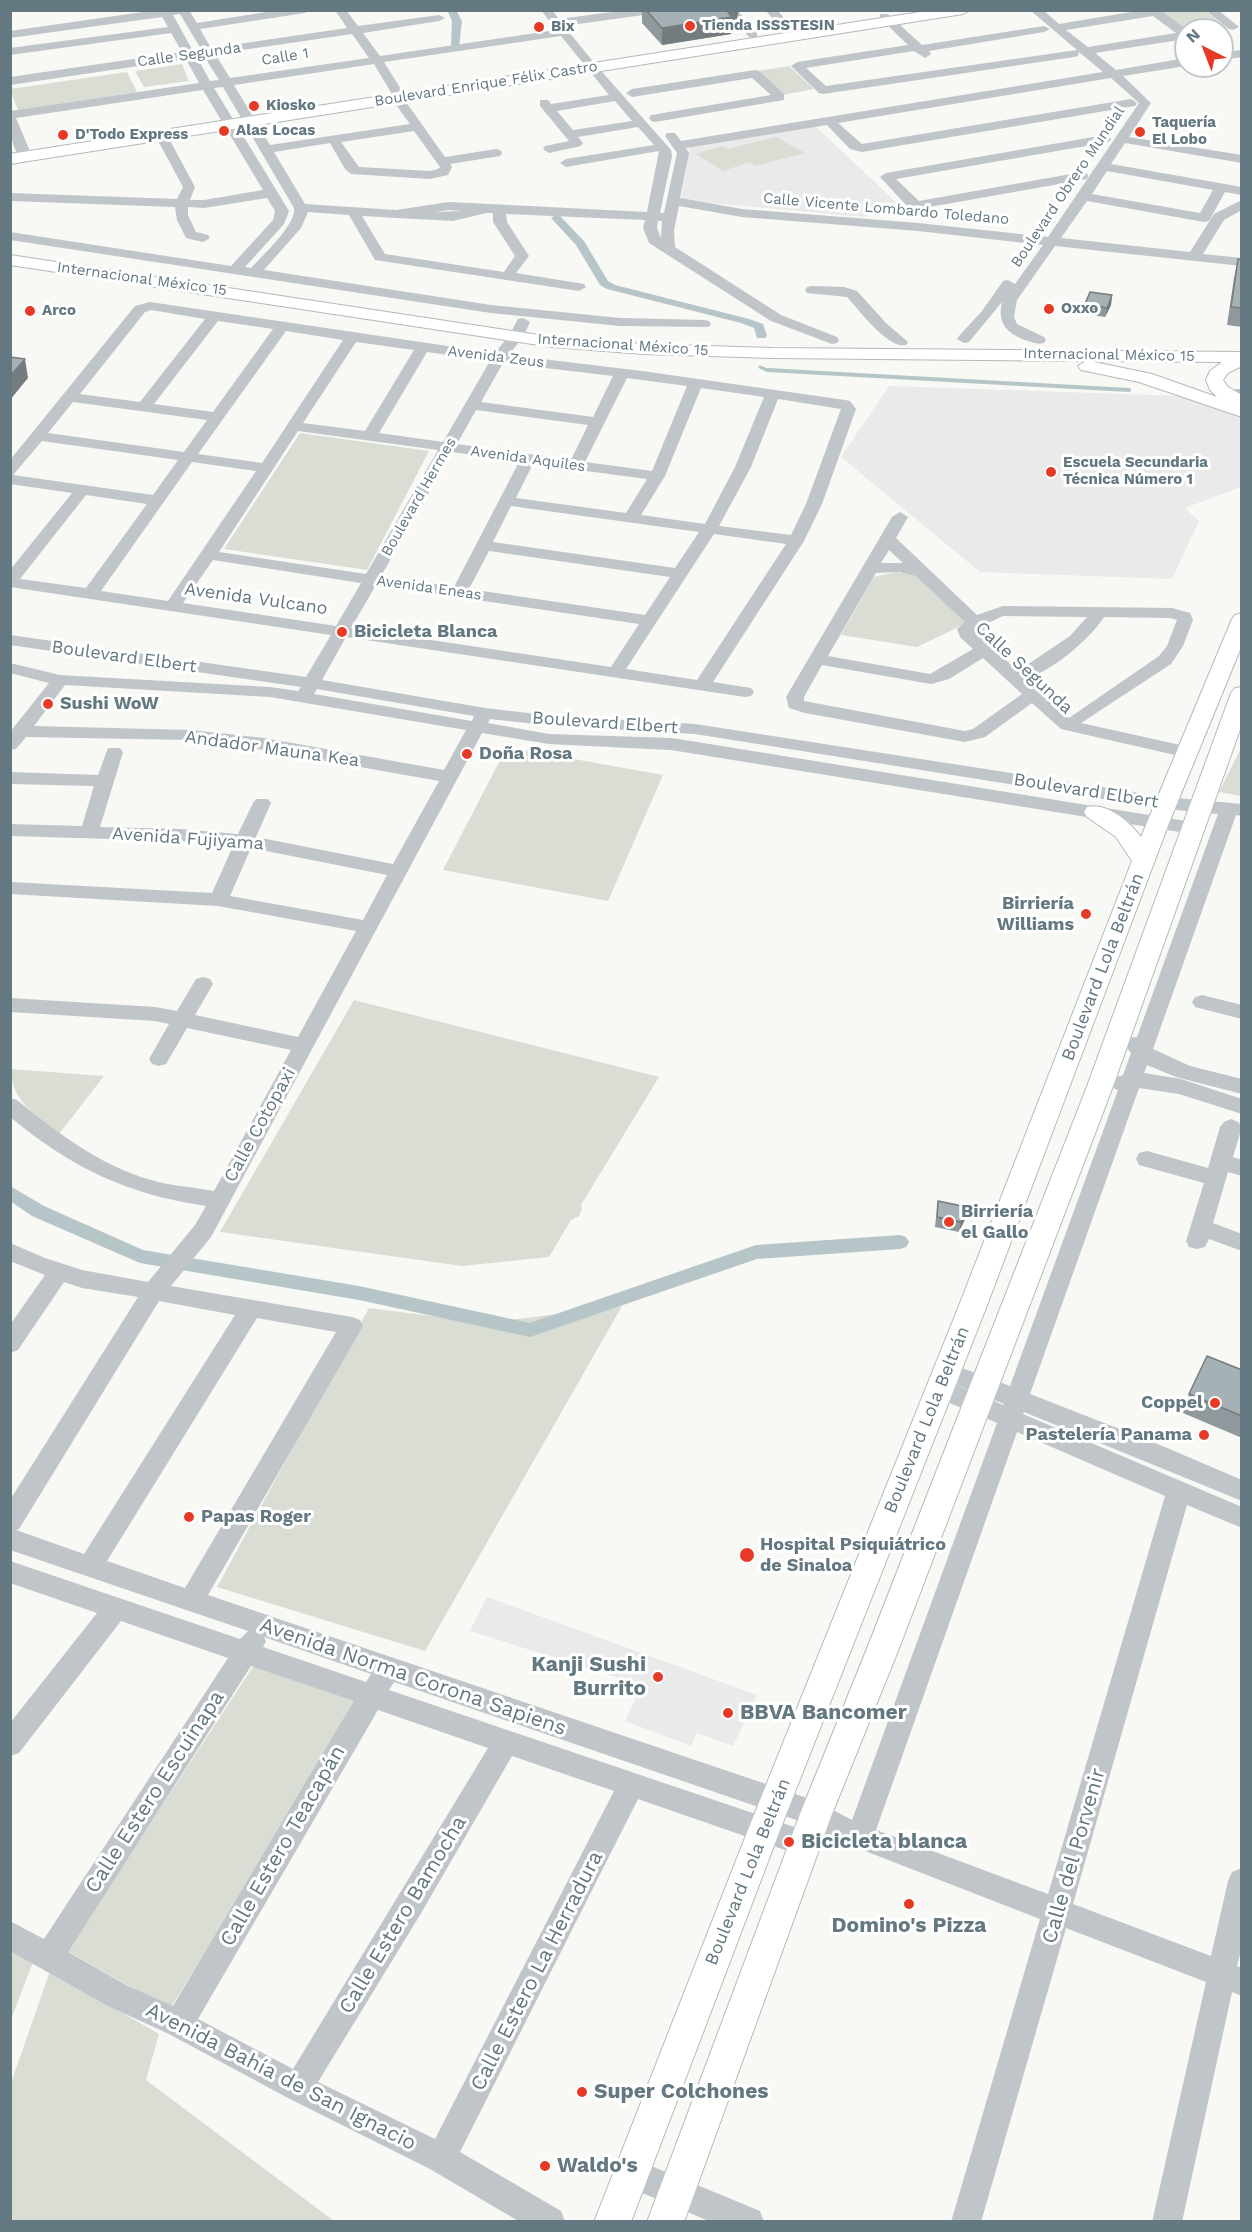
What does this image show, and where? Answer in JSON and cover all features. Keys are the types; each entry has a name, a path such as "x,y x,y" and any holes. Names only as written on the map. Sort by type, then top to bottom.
{"main road":[{"name":"Boulevard Enrique Félix Castro","path":"10,159 20,152 887,19 917,10"},
{"name":"Boulevard Enrique Félix Castro","path":"597,63 753,35 963,10"},
{"name":"Boulevard Enrique Félix Castro","path":"20,152 161,135 227,121"},
{"name":"Internacional México 15","path":"10,246 520,328 552,342 666,350 941,348 1242,350"},
{"name":"Internacional México 15","path":"10,260 520,328 677,336 901,342 941,348"},
{"path":"941,348 964,339 1221,340"},
{"path":"941,348 964,360 1092,366 1180,390 1242,412"},
{"name":"Internacional México 15","path":"1059,350 1242,358"},
{"path":"1234,399 1214,384 1213,377 1217,371 1242,358"},
{"name":"Boulevard Lola Beltrán","path":"614,2221 764,1830 820,1694 1162,813 1242,619"},
{"name":"Boulevard Lola Beltrán","path":"664,2222 804,1844 838,1826 886,1640 1099,1089 1195,816 1242,693"},
{"path":"1095,812 1113,821 1127,832 1144,862"}],"street":[{"path":"193,27 305,10"},
{"path":"340,10 377,60 444,165"},
{"path":"546,10 564,26 597,63 628,89 679,145 682,153 667,230 668,249"},
{"path":"562,10 564,26"},
{"name":"Calle 1","path":"10,116 377,60 658,10"},
{"path":"730,10 753,35"},
{"path":"770,10 789,30"},
{"name":"Boulevard Obrero Mundial","path":"1021,10 1057,34 1145,103 1104,167 1010,300 1006,314 1007,320 1014,329 1039,340"},
{"name":"Boulevard Obrero Mundial","path":"1035,10 1057,34"},
{"path":"1210,10 1237,27"},
{"path":"10,35 184,11 301,208 302,214 296,225 254,273"},
{"path":"165,12 227,121 281,208 281,218 234,271"},
{"path":"1174,26 1155,12 1057,34 918,48 797,66 823,90 1107,74 1174,64"},
{"name":"Calle Segunda","path":"10,81 439,18"},
{"path":"887,19 956,82"},
{"path":"10,52 175,29"},
{"path":"679,145 830,121 956,82 1079,52 1174,37"},
{"path":"597,63 609,87 663,147 666,156 650,228 654,240 776,318 832,340"},
{"path":"609,87 628,89 755,74 780,97 652,115"},
{"name":"Boulevard Obrero Mundial","path":"964,339 991,308 1131,104 1130,99 1107,74"},
{"path":"549,149 578,143 547,105 619,98"},
{"path":"830,121 854,146 862,148 1131,104"},
{"path":"645,127 652,115"},
{"path":"10,116 20,152"},
{"path":"265,149 418,127"},
{"path":"571,134 645,127"},
{"path":"161,135 189,187 180,204 180,212 191,235 203,238"},
{"path":"333,139 350,166 356,171 430,175 440,173 444,165"},
{"path":"1105,139 886,177 912,203 918,205 1112,155"},
{"path":"1121,139 1242,159"},
{"path":"566,163 663,147"},
{"path":"444,165 496,153"},
{"path":"1104,167 1242,191"},
{"path":"1084,196 1204,218 1221,187"},
{"path":"10,197 180,204 218,202 271,193"},
{"name":"Calle Vicente Lombardo Toledano","path":"673,201 742,213 1053,241 1242,262"},
{"path":"1194,257 1219,217 1242,204"},
{"name":"Calle Vicente Lombardo Toledano","path":"301,208 396,214 449,206 670,217 708,217 742,213"},
{"path":"493,209 522,256 507,277"},
{"path":"353,211 380,257 579,288"},
{"path":"10,236 480,307 651,324 704,324"},
{"path":"812,290 844,291 852,294 881,326 901,342"},
{"name":"Avenida Zeus","path":"69,397 140,309 146,306 847,406 849,409 817,497 796,541"},
{"path":"144,407 215,315"},
{"path":"776,318 781,329 777,336"},
{"path":"90,594 282,326"},
{"name":"Boulevard Hermes","path":"308,691 499,358 520,328"},
{"path":"173,606 352,337"},
{"path":"369,437 423,347"},
{"path":"576,465 622,373"},
{"path":"630,519 657,476 695,384"},
{"path":"616,672 710,530 744,467 772,395"},
{"path":"10,471 69,397 218,417"},
{"path":"472,405 597,422"},
{"name":"Avenida Aquiles","path":"293,426 657,476"},
{"path":"37,436 265,468"},
{"path":"459,592 528,459"},
{"path":"10,479 158,501"},
{"path":"10,582 82,490"},
{"path":"506,501 796,541 702,685"},
{"path":"900,517 795,697 795,704 805,708 965,737 979,733 1032,695"},
{"name":"Calle Segunda","path":"887,538 923,572 971,628 984,650 1067,726 1190,746"},
{"path":"483,545 680,574"},
{"name":"Avenida Eneas","path":"209,555 649,621"},
{"path":"869,567 899,567 923,572"},
{"name":"Avenida Vulcano","path":"10,582 745,692"},
{"path":"971,628 991,614 1003,611 1172,613 1184,617 1185,620 1175,646 1165,660 1078,718"},
{"path":"1026,672 1079,640 1090,628 1099,612"},
{"name":"Calle Segunda","path":"971,628 1078,718 1190,746"},
{"name":"Boulevard Elbert","path":"10,640 116,656 481,721 549,739 679,745 1095,812 1195,816 1235,809"},
{"path":"14,669 20,656 43,645"},
{"path":"818,659 931,679 943,675 984,650"},
{"path":"97,683 115,670 119,661 116,656"},
{"name":"Boulevard Elbert","path":"14,669 60,680 97,683 308,691"},
{"path":"16,738 60,680"},
{"name":"Boulevard Elbert","path":"481,721 554,721 675,727 855,756 1162,813"},
{"name":"Calle Cotopaxi","path":"10,1522 153,1292 202,1231 481,721"},
{"name":"Andador Mauna Kea","path":"16,738 192,735 264,744 450,777"},
{"path":"89,832 114,752"},
{"path":"849,773 855,756"},
{"path":"10,778 106,781"},
{"path":"218,900 262,803"},
{"path":"838,1826 1013,1407 1141,1053 1235,809"},
{"name":"Avenida Fujiyama","path":"10,830 245,841 399,871"},
{"path":"10,888 218,900 368,927"},
{"path":"159,1059 203,984"},
{"path":"1202,1002 1242,1012"},
{"path":"10,1005 155,1014 304,1045"},
{"path":"1121,1029 1141,1053 1242,1107"},
{"path":"1099,1089 1131,1080 1242,1088"},
{"path":"10,1105 67,1148 130,1182 220,1200"},
{"path":"1231,1126 1199,1234 1242,1243"},
{"path":"1147,1159 1218,1170 1242,1168"},
{"path":"10,1251 58,1272 250,1310 352,1326 191,1601"},
{"path":"10,1344 58,1272"},
{"path":"90,1566 250,1310"},
{"path":"943,1379 1242,1491"},
{"path":"1013,1407 1179,1491 1242,1518"},
{"name":"Calle del Porvenir","path":"966,2222 1179,1491"},
{"name":"Avenida Norma Corona Sapiens","path":"10,1539 776,1801 1232,1978"},
{"name":"Avenida Norma Corona Sapiens","path":"10,1572 804,1844"},
{"path":"10,1744 116,1608"},
{"name":"Calle Estero Escuinapa","path":"48,1958 263,1625"},
{"name":"Calle Estero Teacapán","path":"179,2024 388,1668"},
{"name":"Calle Estero Bamocha","path":"298,2088 410,1905 506,1741"},
{"name":"Calle Estero La Herradura","path":"441,2158 632,1784"},
{"path":"1167,2222 1232,1978 1242,1881"},
{"name":"Avenida Bahía de San Ignacio","path":"10,1935 118,1996 241,2055 298,2088 441,2158 550,2222"},
{"path":"632,2173 749,2222"}],"shaded area":[{"path":"1166,10 1205,11 1214,18 1174,18 1174,22 1159,12"},
{"path":"182,64 189,81 144,87 135,71"},
{"path":"789,66 814,89 783,95 758,71"},
{"path":"127,72 137,92 18,110 10,89"},
{"path":"815,126 898,204 863,217 681,200 690,146"},
{"path":"776,137 805,153 755,166 750,162 723,171 696,154 722,146 727,149"},
{"name":"Escuela Secundaria Técnica Número 1","path":"889,386 1181,396 1241,418 1241,487 1185,508 1199,521 1172,579 980,572 841,457"},
{"path":"300,433 429,451 367,570 224,549"},
{"path":"896,572 919,576 971,621 917,647 841,635 874,577"},
{"path":"507,747 663,775 608,901 443,870"},
{"path":"1241,748 1241,796 1219,792"},
{"path":"354,1000 659,1077 581,1205 579,1216 571,1220 549,1257 462,1266 220,1232"},
{"path":"11,1069 104,1076 59,1134 20,1099 12,1080"},
{"path":"622,1306 425,1651 217,1587 369,1308 485,1323"},
{"path":"487,1597 757,1695 733,1746 697,1733 691,1746 625,1721 642,1685 470,1631"},
{"path":"254,1665 359,1702 170,2009 67,1951"},
{"path":"11,1949 33,1962 11,2020"},
{"path":"50,1971 159,2034 146,2080 334,2221 11,2221 11,2083"}],"building":[{"path":"646,10 737,10 738,12 728,13 732,17 662,28"},
{"path":"1238,259 1242,260 1242,308 1231,307"},
{"path":"1090,292 1112,295 1107,308 1085,304"},
{"path":"10,357 25,359 10,376"},
{"path":"938,1201 967,1207 961,1222 937,1217"},
{"path":"1207,1356 1242,1370 1242,1416 1189,1394"}],"waterway":[{"path":"451,10 457,21 456,45"},
{"path":"556,218 580,243 604,283 611,287 745,321 759,326 761,336"},
{"path":"760,367 767,370"},
{"path":"767,370 794,371"},
{"path":"767,370 1129,390"},
{"path":"1236,391 1242,391"},
{"path":"10,1192 38,1211 140,1256 359,1293 530,1330 756,1252 900,1242"}],"place":[{"name":"Tienda ISSSTESIN","path":"690,26"},
{"name":"Bix","path":"539,27"},
{"name":"Kiosko","path":"254,106"},
{"name":"Alas Locas","path":"224,131"},
{"name":"Taquería El Lobo","path":"1140,132"},
{"name":"D'Todo Express","path":"63,135"},
{"name":"Oxxo","path":"1049,309"},
{"name":"Arco","path":"30,311"},
{"name":"Escuela Secundaria Técnica Número 1","path":"1051,472"},
{"name":"Bicicleta Blanca","path":"342,632"},
{"name":"Sushi WoW","path":"48,704"},
{"name":"Doña Rosa","path":"467,754"},
{"name":"Birriería Williams","path":"1086,914"},
{"name":"Birriería el Gallo","path":"949,1222"},
{"name":"Coppel","path":"1215,1403"},
{"name":"Pastelería Panama","path":"1204,1435"},
{"name":"Papas Roger","path":"189,1517"},
{"name":"Hospital Psiquiátrico de Sinaloa","path":"747,1555"},
{"name":"Kanji Sushi Burrito","path":"658,1677"},
{"name":"BBVA Bancomer","path":"728,1713"},
{"name":"Bicicleta blanca","path":"789,1842"},
{"name":"Domino's Pizza","path":"909,1904"},
{"name":"Super Colchones","path":"582,2092"},
{"name":"Waldo's","path":"545,2166"}]}
